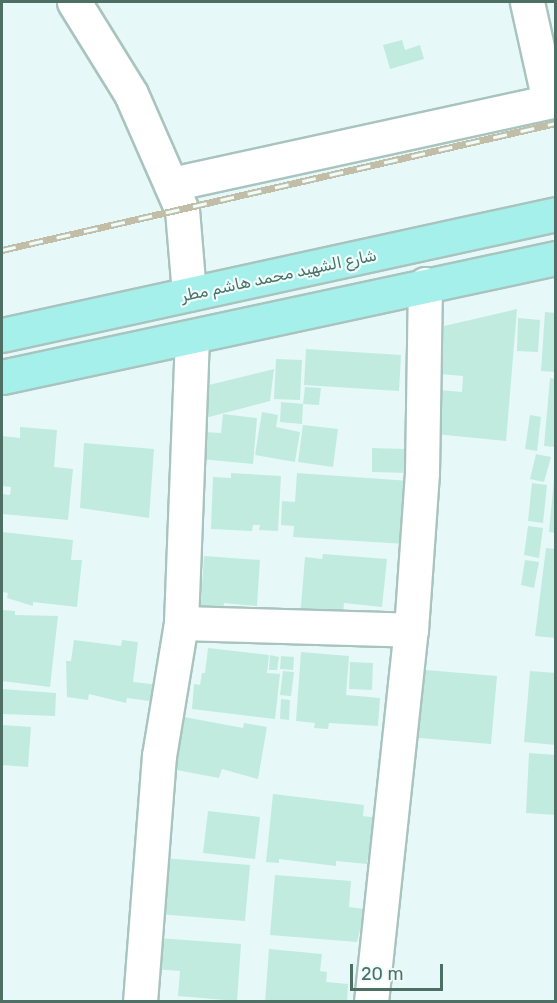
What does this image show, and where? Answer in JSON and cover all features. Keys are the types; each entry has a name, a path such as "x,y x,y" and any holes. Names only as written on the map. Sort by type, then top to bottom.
{"main road":[{"name":"شارع الشهيد محمد هاشم مطر","path":"2,335 555,215"},
{"path":"2,377 192,338 425,284 555,258"}],"street":[{"path":"74,2 131,94 182,210 189,294"},
{"path":"171,184 552,101 529,2"},
{"path":"372,1002 411,630 422,472 425,284"},
{"path":"140,1002 159,756 182,623 192,338"},
{"path":"182,623 411,630"}],"building":[{"path":"402,40 405,50 420,45 424,59 390,69 383,45"},
{"path":"517,309 506,441 435,434 439,390 462,392 463,376 440,374 444,326"},
{"path":"545,312 556,313 556,372 541,371"},
{"path":"518,318 540,320 538,352 517,351"},
{"path":"306,349 401,355 399,391 304,385"},
{"path":"276,359 302,360 300,400 274,399"},
{"path":"274,369 270,401 205,418 209,385"},
{"path":"550,378 556,379 556,447 544,446"},
{"path":"305,387 321,388 319,405 303,404"},
{"path":"281,402 303,404 302,424 280,422"},
{"path":"262,412 278,415 276,427 300,432 295,462 255,455"},
{"path":"223,414 257,418 253,464 201,459 204,432 221,433"},
{"path":"530,415 541,417 537,451 525,449"},
{"path":"303,425 338,429 333,467 298,462"},
{"path":"20,427 57,430 54,467 73,469 68,520 2,514 2,494 10,495 11,487 2,486 2,436 20,438"},
{"path":"84,443 154,449 149,518 80,508"},
{"path":"372,448 407,449 407,473 372,472"},
{"path":"536,454 551,457 544,482 530,479"},
{"path":"231,473 281,476 278,531 259,530 260,525 253,525 252,531 211,529 213,477 231,478"},
{"path":"297,473 410,481 406,544 293,537 294,526 281,525 282,501 295,502"},
{"path":"554,479 556,479 556,533 549,532"},
{"path":"532,483 547,485 543,523 528,521"},
{"path":"528,526 543,528 539,558 524,555"},
{"path":"2,532 73,540 71,560 82,560 77,607 33,602 33,606 7,598 8,593 2,592"},
{"path":"546,548 556,549 556,638 535,636"},
{"path":"323,554 387,559 382,607 344,603 342,622 300,618 305,557 322,559"},
{"path":"204,556 260,560 257,606 224,603 222,618 200,617"},
{"path":"525,560 539,562 534,588 521,585"},
{"path":"2,610 15,611 15,615 58,616 50,687 2,681"},
{"path":"74,640 121,646 122,640 138,642 133,682 159,685 157,702 127,698 126,703 89,694 88,700 67,697 66,661 71,661"},
{"path":"208,648 269,655 267,673 280,674 275,719 192,709 194,684 200,685 202,673 205,673"},
{"path":"301,652 349,656 346,695 380,698 378,726 329,723 328,729 314,728 315,723 296,721"},
{"path":"270,655 279,657 277,670 269,670"},
{"path":"281,656 294,657 293,670 280,669"},
{"path":"350,662 373,663 372,690 349,689"},
{"path":"414,669 497,676 491,744 408,737"},
{"path":"283,671 294,672 291,696 280,695"},
{"path":"530,671 556,673 556,745 524,742"},
{"path":"2,689 56,693 55,716 2,714"},
{"path":"281,699 290,700 289,720 280,719"},
{"path":"179,716 243,728 244,723 267,727 258,779 222,769 219,778 171,769"},
{"path":"2,725 31,727 28,767 2,765"},
{"path":"529,753 556,755 556,815 526,813"},
{"path":"273,794 364,805 363,816 377,818 373,861 367,860 367,864 336,861 336,866 279,859 279,863 266,862"},
{"path":"208,811 260,817 255,859 203,853"},
{"path":"163,858 250,865 245,921 158,914"},
{"path":"275,875 351,881 349,907 365,909 357,942 270,935"},
{"path":"157,938 241,944 237,1001 178,996 180,971 155,969"},
{"path":"269,949 322,954 320,971 327,972 326,982 348,984 347,1002 265,1002"}],"railway":[{"path":"2,250 556,123"}]}
